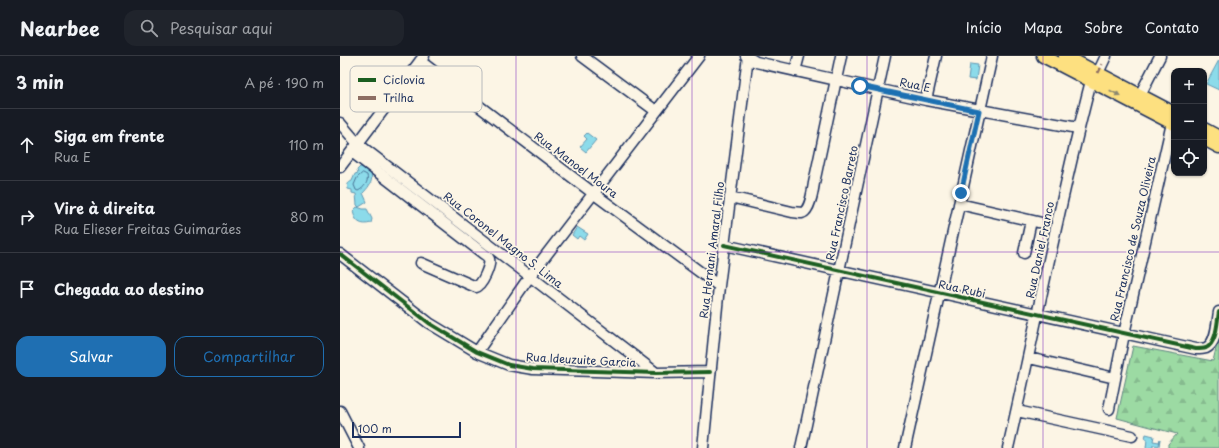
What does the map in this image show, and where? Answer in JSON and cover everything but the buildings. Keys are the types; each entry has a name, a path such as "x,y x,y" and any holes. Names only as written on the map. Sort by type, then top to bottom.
{"main road":[{"path":"1043,56 1099,68 1171,119"},
{"path":"1065,56 1099,68 1140,95 1171,118"},
{"path":"1207,131 1219,137"},
{"path":"1206,140 1219,147"}],"street":[{"path":"582,56 656,112"},
{"path":"477,352 530,276 699,56"},
{"path":"796,71 798,56"},
{"path":"730,197 792,212 802,213 806,210 810,203 841,56"},
{"name":"Rua Francisco Barreto","path":"800,448 885,56"},
{"path":"926,100 936,56"},
{"path":"905,448 992,56"},
{"path":"1140,95 1160,56"},
{"name":"Rua E","path":"747,57 756,62 878,90 979,111 1078,128"},
{"name":"Rua Hernani Amaral Filho","path":"703,448 719,286 747,57"},
{"name":"Rua Manoel Moura","path":"422,59 431,66"},
{"name":"Rua Daniel Franco","path":"1008,448 1029,358 1078,128 1099,68"},
{"name":"Rua Manoel Moura","path":"482,106 593,193 719,286"},
{"path":"340,167 382,112"},
{"name":"Rua Coronel Magno S. Lima","path":"340,123 355,148 530,276 656,373"},
{"name":"Rua Francisco de Souza Oliveira","path":"1109,409 1124,334 1171,129"},
{"path":"355,148 488,257 489,263 483,282 479,287 421,264"},
{"path":"959,204 1042,223"},
{"path":"1024,253 1031,220"},
{"name":"Rua Rubi","path":"724,245 1196,349 1206,348 1210,344 1213,338 1219,312"},
{"name":"Rua Ideuzuite Garcia","path":"340,254 429,323 477,352 509,365 533,369 656,373 710,372"},
{"path":"1029,358 1115,378"},
{"path":"340,411 359,448"},
{"path":"1017,411 1132,436"}],"green space":[{"path":"1219,336 1219,448 1168,448 1168,444 1177,434 1117,418 1133,346 1213,361"}],"water":[{"path":"1219,60 1219,90 1207,84"},
{"path":"970,64 978,65 976,80 968,79"},
{"path":"587,133 596,140 586,152 580,147 587,139 584,136"},
{"path":"360,167 363,167 370,173 372,179 369,186 363,193 367,202 359,207 357,205 356,194 352,193 352,190 348,189 348,186 355,174 358,173 357,170"},
{"path":"357,207 367,209 372,219 371,223 364,224 355,218 353,211"},
{"path":"577,227 588,234 584,240 579,236 577,239 572,235"},
{"path":"1146,434 1154,436 1153,441 1159,442 1160,439 1159,446 1153,445 1153,448 1146,448"}],"marked path":[{"path":"1098,73 1102,64"}],"cycle path":[{"path":"724,245 1196,349 1206,348 1212,342 1216,332 1219,312"},
{"path":"340,254 429,323 477,352 509,365 533,369 656,373 710,372"}],"route":[{"path":"860,86 979,111 961,193"}]}
